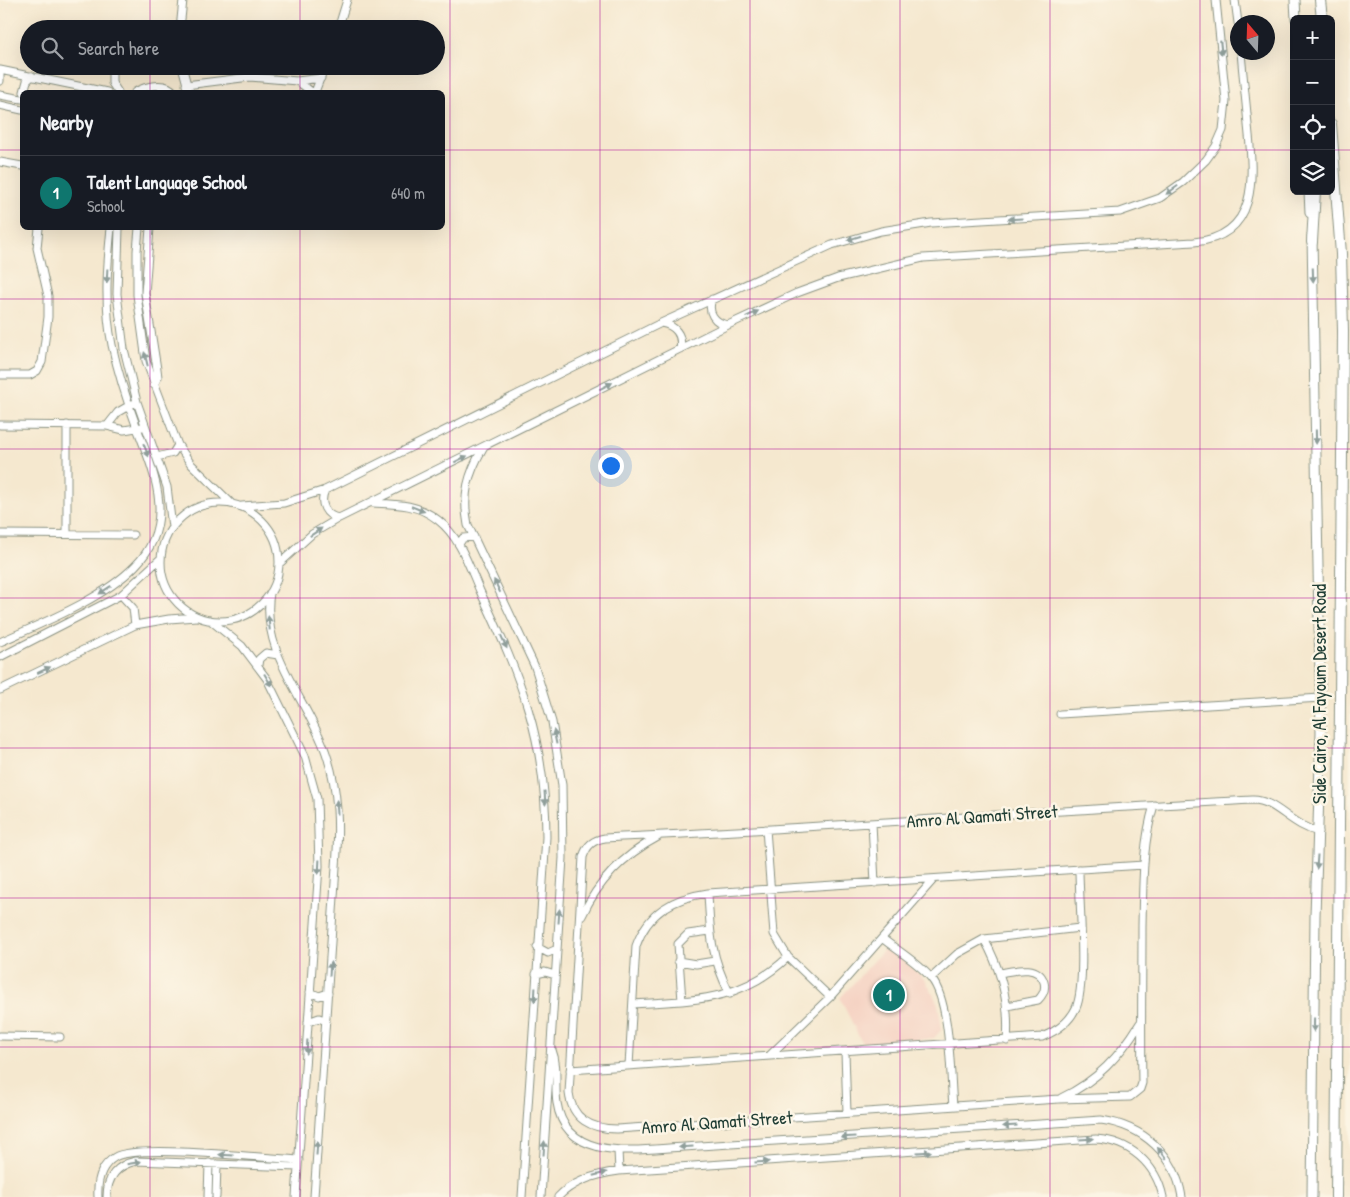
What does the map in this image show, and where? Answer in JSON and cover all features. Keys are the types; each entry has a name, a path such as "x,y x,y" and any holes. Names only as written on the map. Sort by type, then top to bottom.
{"highway":[{"path":"1333,150 1341,254 1343,331 1336,1197"},
{"path":"1312,242 1315,195"}],"main road":[{"path":"1295,0 1296,15"},
{"name":"Side Cairo, Al Fayoum Desert Road","path":"1309,195 1312,242 1321,698 1319,832 1315,916 1312,1197"}],"street":[{"path":"181,20 183,0"},
{"path":"341,20 348,0"},
{"path":"197,617 181,607 170,594 162,577 160,560 164,542 172,527 188,512 209,504 242,506 284,503 325,490 661,323 809,254 881,231 931,223 1106,214 1134,209 1160,198 1183,182 1206,160 1216,146 1223,130 1226,101 1216,0"},
{"path":"1235,0 1237,15"},
{"path":"279,564 312,534 339,518 728,325 820,284 895,263 981,253 1194,242 1221,236 1241,216 1248,202 1253,180 1242,60"},
{"path":"0,70 20,74"},
{"path":"0,75 0,81"},
{"path":"27,75 98,90"},
{"path":"112,75 112,83 117,90"},
{"path":"184,75 188,90"},
{"path":"315,90 322,75"},
{"path":"25,90 27,81 32,76"},
{"path":"186,85 250,77 297,81 321,78"},
{"path":"297,81 311,90"},
{"path":"145,90 168,87 172,90"},
{"path":"0,95 20,99"},
{"path":"0,105 20,110"},
{"path":"0,162 20,166"},
{"path":"0,375 30,375 37,371 42,362 48,316 47,290 37,248 39,230"},
{"path":"0,642 95,596 136,565 155,534 160,502 152,464 137,428 118,370 108,315 106,287 111,230"},
{"path":"119,230 116,266 119,322 137,402 167,487 172,527"},
{"path":"139,230 136,251 138,304 146,360 154,385 178,445 191,464 232,504"},
{"path":"150,230 145,293 158,377 154,385"},
{"path":"712,299 711,315 716,321 728,325"},
{"path":"661,323 676,329 681,340 680,349"},
{"path":"107,426 118,412 137,402"},
{"path":"0,424 107,426 124,430 146,426"},
{"path":"67,425 67,533"},
{"path":"157,457 173,454 178,445"},
{"path":"483,448 470,472 465,499 465,512 474,537 528,650 547,703 556,741 564,809 541,1197"},
{"path":"325,490 322,497 324,508 332,516 339,518"},
{"path":"371,503 397,503 422,510 443,524 459,544 514,663 527,701 537,741 545,798 546,837 537,947 522,1197"},
{"path":"0,690 135,625 168,619 197,617 210,620 233,620 254,610 270,593 277,579 279,564 277,546 270,530 259,517 242,506"},
{"path":"0,534 67,533 133,535"},
{"path":"459,544 466,536 474,537"},
{"path":"0,657 121,595 160,560"},
{"path":"270,593 268,623 278,655 326,753 336,797 338,845 314,1197"},
{"path":"121,595 127,599 133,608 135,625"},
{"path":"210,620 237,642 258,665 293,728 305,756 317,799 319,866 296,1197"},
{"path":"258,665 261,656 266,653 278,655"},
{"path":"1060,714 1321,698"},
{"name":"Amro Al Qamati Street","path":"1154,805 1147,834 1144,865 1141,1022 1142,1083 1136,1094 1124,1098 1060,1099 606,1129 587,1124 574,1111 569,1092 583,857 591,844 605,838 1154,805 1262,800 1270,803 1295,823 1319,832"},
{"path":"872,823 875,883"},
{"path":"766,829 774,934 788,957 830,997"},
{"name":"Amro Al Qamati Street","path":"580,918 594,894 611,872 634,851 660,836"},
{"path":"629,1066 636,946 646,924 666,906 679,899 708,893 1144,865"},
{"path":"570,1070 1007,1041 1042,1037 1061,1027 1074,1013 1081,990 1079,869"},
{"path":"769,1056 830,997 934,879"},
{"path":"708,893 710,931 715,961 730,994"},
{"path":"931,978 957,954 984,939 1080,928"},
{"path":"682,1001 678,944 683,936 710,931"},
{"path":"883,939 931,978 944,1010 953,1106"},
{"path":"984,939 1000,973 1007,1006 1007,1041"},
{"path":"537,947 548,953 557,949"},
{"path":"633,1004 682,1001 730,994 762,979 788,957"},
{"path":"678,961 696,964 715,961"},
{"path":"1000,973 1032,970 1040,975 1044,983 1043,992 1038,1000 1007,1006"},
{"path":"536,974 546,972 555,975"},
{"path":"310,992 319,996 328,993"},
{"path":"308,1022 319,1018 326,1021"},
{"name":"Amro Al Qamati Street","path":"1060,1099 1086,1085 1110,1066 1141,1022"},
{"path":"0,1036 60,1037"},
{"path":"550,1048 556,1063 557,1104 568,1127 590,1145 618,1150 1101,1120 1130,1128 1156,1145 1171,1164 1182,1197"},
{"path":"845,1052 847,1113"},
{"path":"558,1197 566,1189 587,1178 619,1171 1096,1139 1119,1143 1139,1156 1155,1175 1163,1197"},
{"path":"618,1150 619,1171"},
{"path":"98,1197 99,1177 104,1167 116,1156 125,1153 166,1152 262,1162"},
{"path":"107,1197 110,1180 116,1170 129,1163 299,1163"},
{"path":"208,1197 209,1163"},
{"path":"216,1197 217,1164"}],"shaded area":[{"path":"889,949 896,952 926,981 938,1004 942,1029 934,1038 863,1045 840,998 884,950"}],"place":[{"name":"Talent Language School","path":"889,995"}]}
